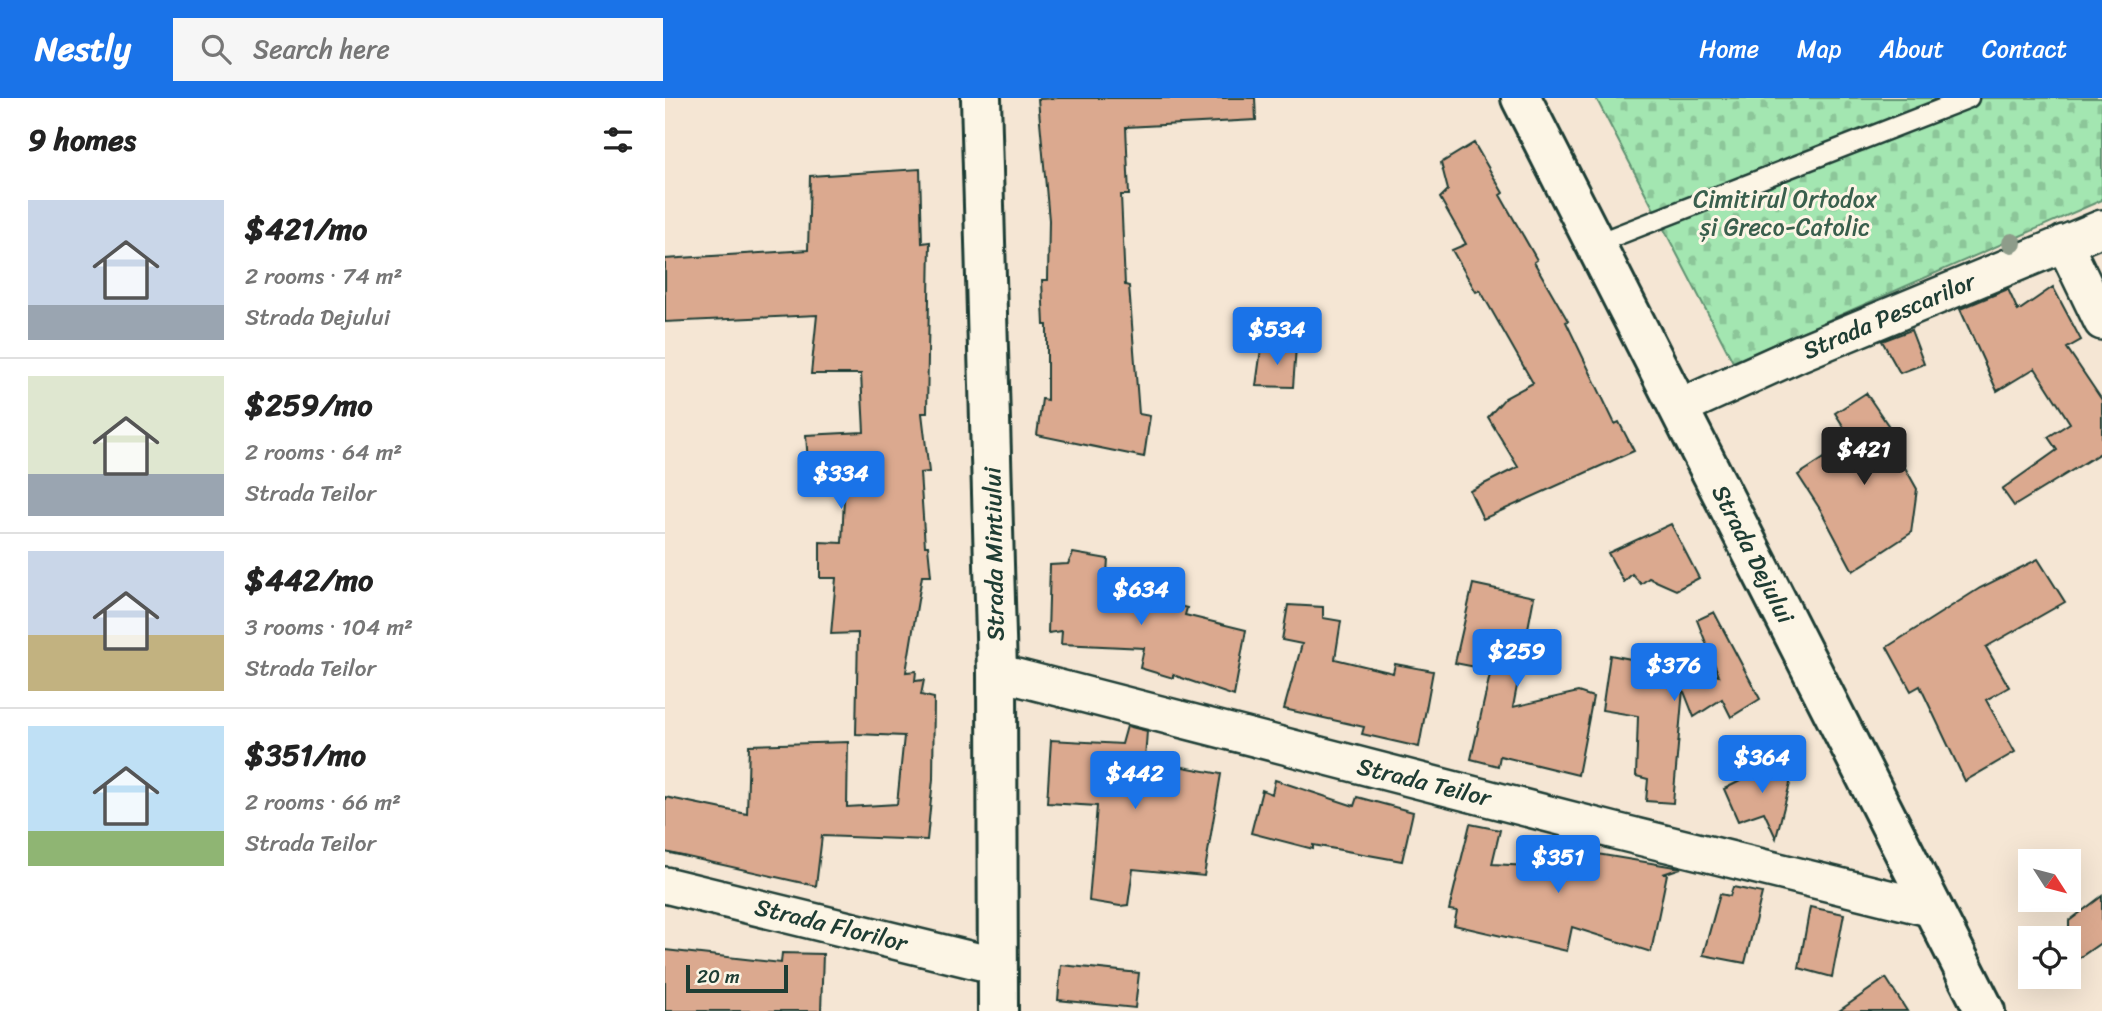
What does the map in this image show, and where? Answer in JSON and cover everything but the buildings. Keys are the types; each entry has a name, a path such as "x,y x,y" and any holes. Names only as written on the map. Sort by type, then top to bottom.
{"main road":[{"name":"Strada Mintiului","path":"981,98 997,672 998,1011"},
{"name":"Strada Dejului","path":"1521,98 1985,1011"}],"street":[{"name":"Strada Pescarilor","path":"1678,408 1800,352 2102,228"},
{"path":"2064,243 2102,323"},
{"name":"Strada Teilor","path":"997,672 1619,832 1933,909"},
{"name":"Strada Florilor","path":"665,885 997,966"}],"lane":[{"path":"1595,244 1969,98"}],"green space":[{"name":"Cimitirul Ortodox și Greco-Catolic","path":"1596,98 2102,98 2102,200 1733,362"}]}
